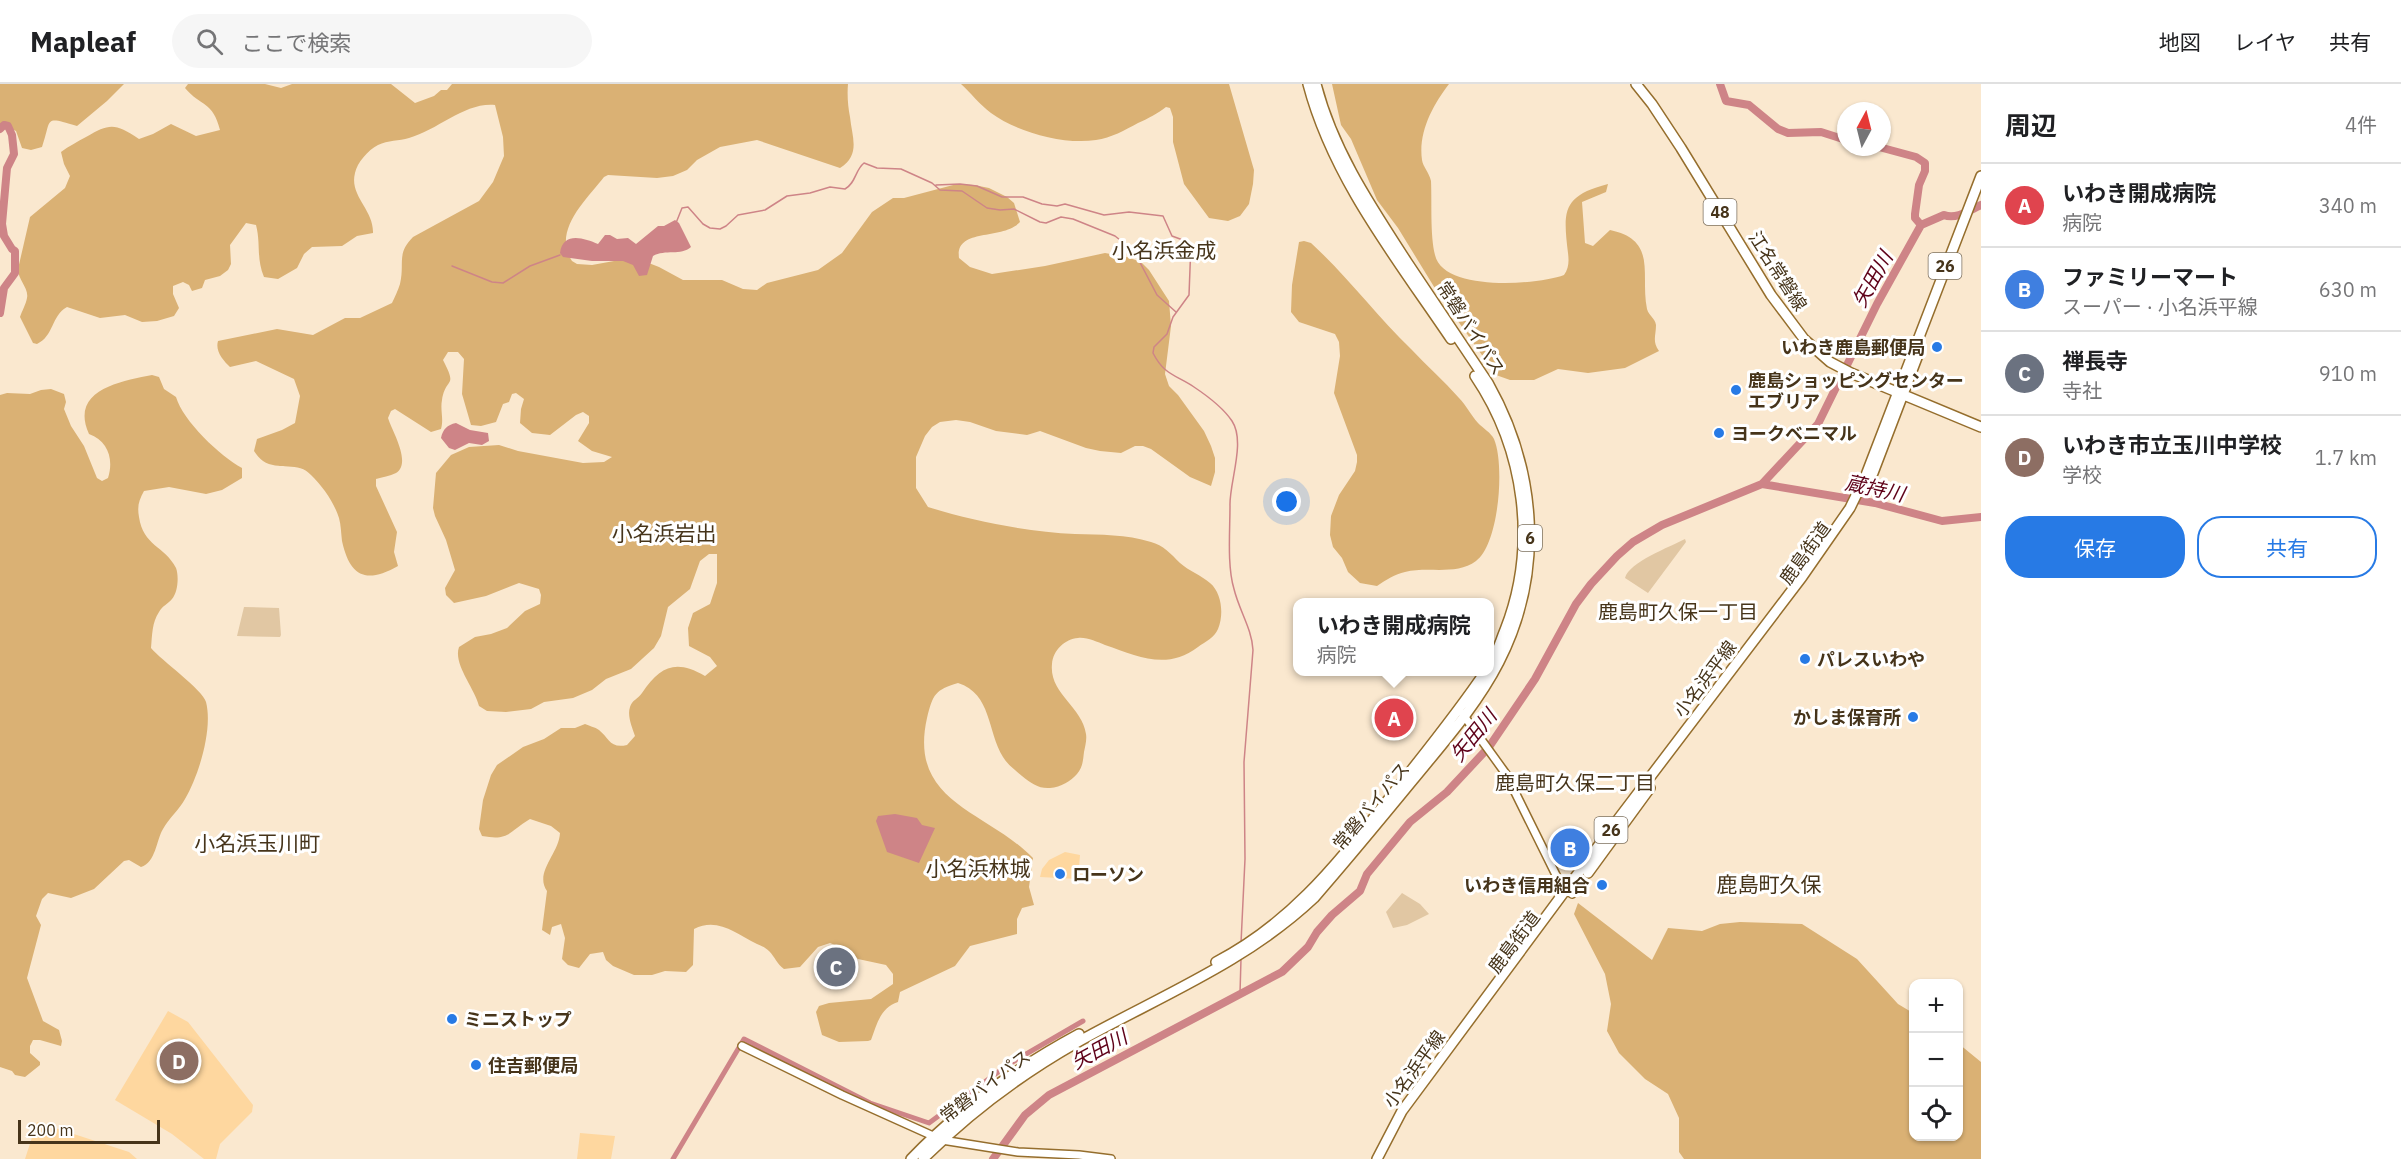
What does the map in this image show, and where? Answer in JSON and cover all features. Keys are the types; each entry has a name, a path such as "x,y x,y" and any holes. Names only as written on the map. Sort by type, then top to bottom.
{"main road":[{"name":"常磐バイパス","path":"1310,84 1316,114 1361,205 1481,384 1500,419 1510,447 1522,504 1523,551 1509,619 1494,655"},
{"name":"常磐バイパス","path":"1310,84 1359,188 1488,383 1504,412 1522,465 1528,500 1530,551 1516,622 1494,669"},
{"name":"江名常磐線","path":"1636,84 1681,148 1771,295 1804,339 1830,362 1851,373 1981,427"},
{"name":"小名浜平線","path":"1377,1159 1402,1111 1570,892 1619,818 1854,506 1901,393 1977,195 1981,176"},
{"name":"常磐バイパス","path":"1462,713 1483,676"},
{"name":"常磐バイパス","path":"911,1159 997,1085 1046,1053 1252,945 1310,894 1462,713 1489,676"},
{"name":"鹿島街道","path":"1383,1159 1392,1138 1407,1114 1570,892"},
{"name":"常磐バイパス","path":"923,1159 938,1138"}],"street":[{"path":"1462,713 1506,774 1562,885 1570,892"},
{"path":"742,1046 842,1095 938,1138 1013,1152 1111,1159"}],"shaded area":[{"path":"0,84 124,84 77,126 59,121 51,122 42,147 31,150 22,148 16,131 6,126 0,128"},
{"path":"188,84 265,84 281,88 292,84 391,84 415,103 434,96 441,90 447,90 452,84 848,84 848,105 854,145 851,157 840,168 757,140 720,147 697,160 687,170 673,176 657,178 608,175 581,206 569,227 566,238 567,250 572,261 577,264 592,265 625,259 641,260 683,280 722,280 743,289 757,290 767,283 818,270 842,253 872,212 893,198 904,198 957,184 989,188 1007,197 1014,203 1020,222 1012,228 964,242 960,248 959,258 970,267 992,274 1045,266 1105,253 1141,262 1149,270 1169,301 1171,326 1165,374 1169,386 1204,431 1211,446 1215,458 1215,472 1211,486 1190,477 1151,449 1143,446 1135,446 1121,453 1100,451 1040,431 1027,435 996,431 956,420 940,422 932,427 925,436 916,457 916,488 928,507 963,517 1020,528 1057,533 1123,536 1155,543 1210,583 1217,592 1221,605 1220,623 1215,634 1186,654 1175,658 1163,660 1140,657 1085,638 1073,639 1060,646 1053,659 1052,674 1060,692 1079,715 1086,739 1079,771 1075,777 1058,786 1042,788 1035,785 1007,762 998,747 983,704 969,688 958,683 944,688 933,698 927,718 924,746 929,769 940,787 955,802 1014,842 1033,858 1029,887 1034,905 1022,908 1017,919 1017,934 970,946 955,966 900,992 898,1002 883,1012 871,1040 868,1041 839,1042 822,1035 816,1012 819,1006 829,1003 871,999 893,984 893,974 886,965 858,959 845,949 830,943 818,947 800,967 784,969 769,951 727,928 711,925 694,929 693,965 686,972 665,971 652,975 634,975 613,966 606,960 603,952 590,954 579,968 568,965 562,959 565,938 561,924 552,927 550,935 542,930 547,891 543,877 559,841 560,833 551,826 530,819 504,836 482,836 479,829 483,800 491,775 497,765 523,747 544,739 561,728 575,728 585,724 599,730 613,744 627,745 635,736 629,718 631,705 655,677 662,671 677,667 705,676 717,666 710,657 689,646 688,628 693,613 710,604 717,583 717,554 709,554 700,561 690,589 668,607 661,636 654,648 631,669 606,679 592,690 573,698 544,702 531,709 506,712 487,711 479,706 461,668 459,647 475,637 507,628 525,611 540,604 541,595 539,589 519,583 486,596 454,603 446,595 445,588 455,570 433,508 436,473 451,455 469,447 499,445 518,451 583,463 604,462 612,457 592,451 578,441 589,423 589,416 583,412 576,415 550,435 532,433 520,423 524,399 516,393 512,394 509,402 503,404 496,422 481,426 471,425 462,394 464,359 458,352 448,352 443,360 450,375 450,382 442,400 441,429 431,432 395,409 391,411 388,418 400,447 402,462 396,473 376,479 376,486 397,532 394,552 398,566 377,575 361,574 350,563 345,553 337,512 328,495 311,475 301,468 269,464 254,451 257,439 295,423 300,396 294,379 256,361 230,367 219,352 218,341 277,329 313,335 345,318 360,318 392,303 400,284 404,249 413,237 479,201 493,182 504,156 503,137 495,105 484,105 462,112 420,134 386,142 367,153 356,169 354,181 358,196 370,217 373,233 357,236 342,246 312,247 304,254 297,268 278,279 264,277 260,264 256,225 246,223 230,245 231,264 228,270 220,276 205,280 202,288 192,291 189,285 183,282 173,286 173,294 179,308 174,316 142,322 125,315 100,318 67,307 58,315 47,336 37,344 33,343 20,317 27,294 18,269 30,217 65,188 70,176 61,152 94,132 107,127 124,130 139,139 171,124 196,136 220,130 210,109 185,88"},
{"path":"961,84 1229,84 1254,170 1249,204 1240,216 1228,221 1209,218 1184,184 1173,142 1173,117 1170,108 1166,107 1149,118 1107,137 1096,140 1069,141 1041,136 1002,120 987,110"},
{"path":"1332,84 1449,84 1428,119 1421,150 1423,163 1431,181 1435,255 1442,267 1455,275 1493,283 1514,283 1551,279 1564,275 1568,262 1566,216 1569,207 1582,194 1608,184 1606,192 1582,202 1585,243 1593,246 1610,230 1625,235 1641,250 1644,260 1647,309 1656,325 1655,341 1659,351 1625,368 1588,373 1558,369 1534,380 1510,380 1496,375 1436,290 1398,228 1377,200 1351,139 1341,125"},
{"path":"675,220 679,223 691,247 683,251 653,256 647,275 639,276 633,265 623,261 592,261 563,257 560,253 565,241 575,238 598,244 605,235 610,235 617,239 628,238 636,244 658,226 664,226"},
{"path":"1299,242 1311,243 1337,269 1494,439 1499,467 1495,522 1484,552 1468,566 1414,570 1394,576 1377,586 1360,583 1348,572 1342,558 1333,547 1330,535 1331,516 1339,495 1355,471 1357,455 1334,393 1340,356 1339,342 1335,334 1299,322 1291,312 1292,285"},
{"path":"152,375 159,377 164,389 176,397 186,417 203,437 242,468 242,478 222,490 206,494 169,487 144,491 138,506 141,527 150,540 171,561 176,568 177,575 177,588 174,596 160,610 155,620 151,648 203,697 208,713 206,738 200,765 190,789 183,803 163,829 150,861 141,867 129,860 124,861 94,889 71,898 48,893 42,899 36,916 41,925 27,978 43,1021 59,1030 62,1041 61,1046 33,1040 30,1053 40,1062 40,1065 25,1077 15,1075 12,1071 0,1067 0,395 30,394 51,389 64,394 66,402 64,409 71,426 84,446 97,478 102,481 108,478 110,458 101,441 89,434 85,419 86,407 101,390"},
{"path":"456,423 470,430 488,433 489,441 482,445 469,443 455,450 449,448 441,438 446,428"},
{"path":"1685,539 1686,542 1648,593 1625,578 1634,566"},
{"path":"244,607 279,608 280,637 237,636"},
{"path":"895,814 917,818 922,825 935,828 919,863 887,852 876,821 878,816"},
{"path":"1065,852 1080,855 1078,879 1040,877 1042,869 1049,860"},
{"path":"1402,893 1420,904 1429,914 1407,925 1393,928 1386,912"},
{"path":"1578,903 1652,960 1668,928 1702,931 1720,924 1740,922 1802,924 1857,959 1898,1004 1909,1011 1909,1141 1963,1141 1963,1047 1981,1062 1981,1159 1684,1159 1679,1152 1679,1118 1668,1094 1645,1079 1619,1053 1607,1031 1611,1004 1605,974 1574,914"},
{"path":"168,1011 188,1022 253,1105 252,1112 220,1144 216,1159 204,1159 172,1134 115,1100"},
{"path":"37,1122 129,1152 137,1159 25,1159"},
{"path":"580,1133 615,1136 611,1159 577,1159"}],"waterway":[{"path":"1720,84 1726,101 1749,105 1778,129 1788,133 1821,132 1837,137"},
{"path":"0,129 4,125 8,126 12,135 14,154 7,168 2,224 4,236 15,251 15,273 4,288 0,313"},
{"path":"1891,150 1916,157 1925,163 1915,214 1915,218 1921,225"},
{"path":"676,223 682,208 688,207 703,224 710,228 720,229 738,215 765,210 787,196 830,187 845,189 864,163 877,168 901,169 932,183 940,190 962,191 987,208 1014,209 1046,223 1061,217 1073,219 1115,236 1134,251 1157,295 1176,312"},
{"path":"936,185 977,186 1002,197 1023,197 1042,204 1057,206 1065,204 1104,215 1129,212 1163,216 1172,236 1191,243 1189,295 1173,317 1167,334 1154,347 1153,353 1166,370 1214,402 1232,421 1236,430 1236,463 1230,497 1230,570 1253,650 1244,762 1245,859 1241,943"},
{"name":"矢田川","path":"993,1159 1025,1115 1049,1095 1282,972 1308,947 1332,915 1360,891 1367,874 1410,822 1447,792 1489,747 1535,679 1576,604 1591,584 1633,542 1662,525 1762,484 1818,424 1877,304 1921,225 1944,215 1953,216 1968,212 1981,205"},
{"path":"452,266 492,282 503,283 530,266 560,255"},
{"name":"蔵持川","path":"1762,484 1875,503 1942,521 1981,517"},
{"path":"1240,993 1241,959"},
{"path":"673,1159 744,1039 870,1103 929,1123 1009,1064 1083,1021"}],"place":[{"name":"いわき鹿島郵便局","path":"1937,347"},
{"name":"鹿島ショッピングセンター エブリア","path":"1736,390"},
{"name":"ヨークベニマル","path":"1719,433"},
{"name":"パレスいわや","path":"1805,659"},
{"name":"かしま保育所","path":"1913,717"},
{"name":"いわき開成病院","path":"1394,718"},
{"name":"ファミリーマート","path":"1570,848"},
{"name":"ローソン","path":"1060,874"},
{"name":"いわき信用組合","path":"1602,885"},
{"name":"禅長寺","path":"836,967"},
{"name":"ミニストップ","path":"452,1019"},
{"name":"いわき市立玉川中学校","path":"179,1061"},
{"name":"住吉郵便局","path":"476,1065"}],"district":[{"name":"小名浜金成","path":"1164,250"},
{"name":"小名浜岩出","path":"664,533"},
{"name":"鹿島町久保一丁目","path":"1678,611"},
{"name":"鹿島町久保二丁目","path":"1575,782"},
{"name":"小名浜玉川町","path":"257,843"},
{"name":"小名浜林城","path":"978,868"},
{"name":"鹿島町久保","path":"1769,884"}]}
